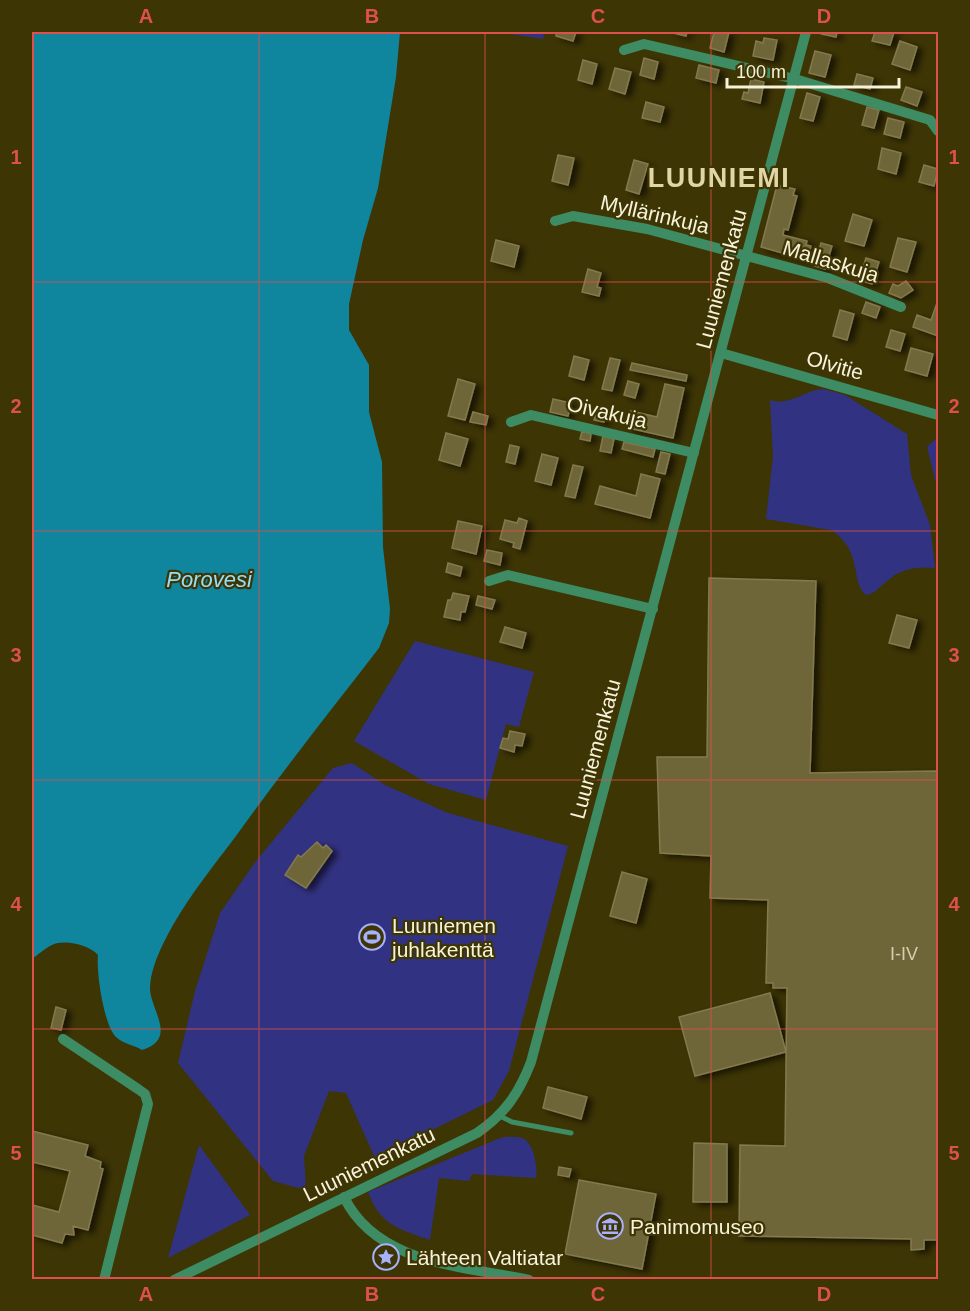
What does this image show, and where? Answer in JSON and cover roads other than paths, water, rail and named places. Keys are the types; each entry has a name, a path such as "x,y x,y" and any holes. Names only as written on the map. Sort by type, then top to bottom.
{"street":[{"name":"Luuniemenkatu","path":"174,1280 477,1133 500,1116 513,1101 531,1062 806,32"},
{"path":"624,50 644,44 795,78 930,120 939,131"},
{"name":"Myllärinkuja","path":"555,220 573,216 647,229 747,256"},
{"name":"Mallaskuja","path":"747,256 828,278 902,307"},
{"name":"Olvitie","path":"721,353 939,415"},
{"name":"Oivakuja","path":"511,422 531,415 694,453"},
{"path":"489,581 508,575 653,609"},
{"path":"63,1039 145,1094 148,1104 104,1280"},
{"path":"344,1197 360,1223 386,1242 410,1254 442,1264 529,1280"}],"lane":[{"path":"500,1116 512,1122 571,1132"}],"water":[{"name":"Porovesi","path":"32,32 400,32 396,77 378,188 363,240 349,304 349,330 369,365 369,412 382,462 383,547 390,609 389,623 379,648 211,869 173,925 158,956 152,973 150,989 161,1032 159,1039 153,1045 142,1050 125,1043 112,1031 102,998 98,955 94,951 76,944 57,943 32,959"}],"place":[{"name":"Luuniemen juhlakenttä","path":"372,937"},
{"name":"Panimomuseo","path":"610,1226"},
{"name":"Lähteen Valtiatar","path":"386,1257"}],"district":[{"name":"LUUNIEMI","path":"719,178"}]}
